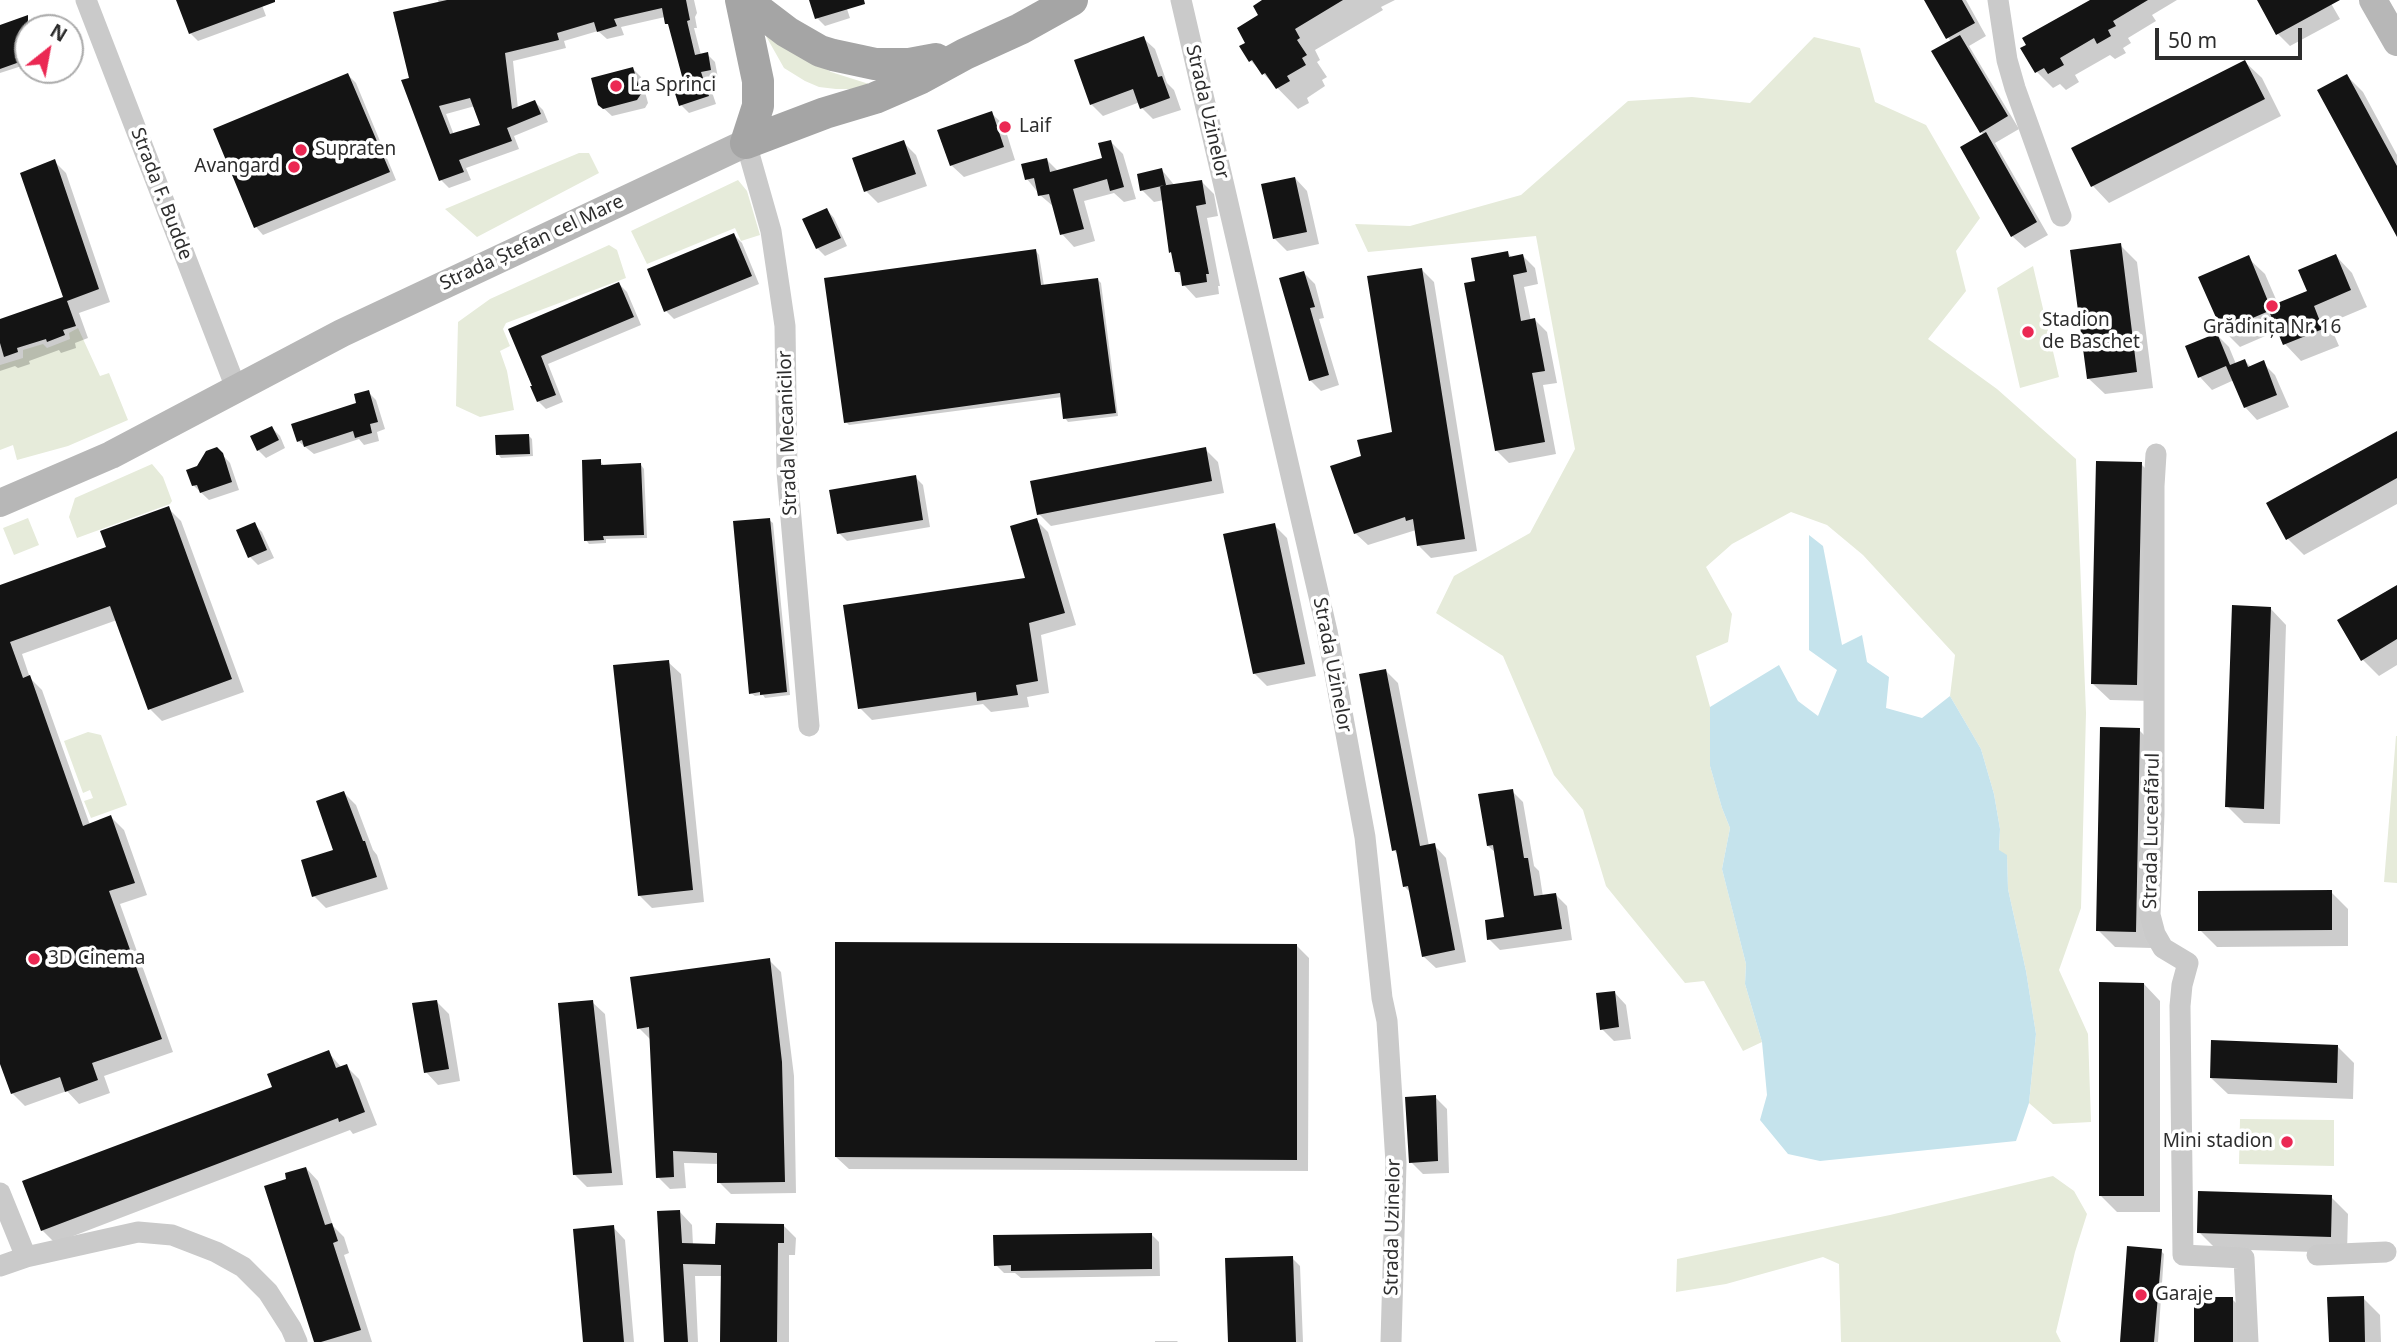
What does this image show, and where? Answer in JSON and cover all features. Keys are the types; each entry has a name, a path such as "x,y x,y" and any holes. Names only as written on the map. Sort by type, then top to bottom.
{"main road":[{"path":"743,0 787,33 812,47 856,61 909,64 965,54"},
{"path":"743,0 758,81 758,106 746,143"},
{"name":"Strada Ștefan cel Mare","path":"0,503 111,455 236,388 442,285 746,143 825,113 875,98 921,78 1072,0"},
{"path":"2373,0 2397,42"}],"street":[{"name":"Strada F. Budde","path":"86,0 236,388"},
{"name":"Strada Uzinelor","path":"1181,0 1327,631 1365,837 1382,998 1387,1021 1396,1163 1391,1342"},
{"path":"1998,0 2007,60 2015,88 2061,216"},
{"name":"Strada Mecanicilor","path":"746,143 771,231 785,326 787,472 809,726"},
{"name":"Strada Luceafărul","path":"2157,454 2154,486 2154,814 2150,915 2155,934 2164,947 2188,963 2180,1006 2183,1255 2244,1258 2248,1342"},
{"path":"0,1193 26,1257"},
{"path":"0,1266 26,1257 138,1232 172,1235 216,1252 243,1267 268,1292 297,1342"},
{"path":"2317,1255 2386,1252"}],"green space":[{"path":"762,29 831,72 869,84 854,89 836,89 819,87 805,81 784,68"},
{"path":"1814,37 1860,48 1875,102 1926,125 1980,218 1956,251 1966,291 1928,339 1997,389 2076,459 2086,713 2081,908 2059,970 2088,1034 2091,1122 2053,1124 2029,1103 2036,1034 2026,971 2008,889 2007,856 1999,851 2000,829 1994,794 1981,749 1950,696 1955,655 1863,555 1827,525 1791,512 1732,544 1706,567 1732,614 1728,642 1696,656 1710,707 1710,766 1730,828 1722,869 1746,964 1745,984 1762,1042 1743,1051 1704,981 1685,983 1606,886 1583,810 1554,775 1503,656 1436,613 1454,576 1530,533 1575,449 1536,236 1368,252 1355,224 1410,226 1521,195 1628,101 1692,97 1750,103"},
{"path":"579,153 589,153 599,173 477,237 445,209"},
{"path":"738,180 747,191 760,235 741,241 735,228 647,264 631,231"},
{"path":"609,245 617,250 626,278 506,323 503,329 510,346 500,351 507,371 514,410 480,417 456,406 458,322 490,299"},
{"name":"Stadion de Baschet","path":"2033,266 2059,377 2020,388 1997,288"},
{"path":"78,328 100,376 109,373 128,420 68,446 17,460 13,445 0,450 0,365 23,358 23,350 43,344 47,348 70,339 69,333"},
{"path":"152,464 163,477 172,501 170,504 77,538 69,517 75,498"},
{"path":"28,518 39,545 14,555 3,528"},
{"path":"88,732 101,735 127,805 91,818 84,801 93,798 90,790 83,793 64,741"},
{"path":"2397,736 2397,883 2384,882"},
{"name":"Mini stadion","path":"2240,1119 2334,1120 2334,1166 2239,1164"},
{"path":"2053,1176 2074,1191 2087,1214 2056,1332 2061,1342 1841,1342 1839,1264 1823,1257 1726,1284 1676,1292 1677,1259 1890,1215"}],"water":[{"path":"1809,535 1823,546 1842,645 1862,635 1867,662 1889,677 1886,708 1922,718 1950,696 1981,749 1994,794 2000,829 1999,850 2007,855 2008,889 2026,971 2036,1034 2029,1103 2016,1141 1820,1161 1788,1154 1760,1120 1767,1095 1762,1042 1745,984 1746,964 1722,869 1730,828 1710,766 1710,707 1779,665 1798,701 1818,716 1837,670 1809,650"}],"building":[{"path":"176,0 275,0 275,2 189,34"},
{"path":"447,0 686,0 690,20 687,21 695,55 708,52 711,70 701,72 709,96 679,106 672,84 683,80 662,8 614,19 617,26 597,32 594,22 557,33 559,40 505,53 512,109 535,100 541,114 507,128 512,141 459,160 464,172 439,181 401,80 409,78 393,12","holes":["470,98 480,125 450,134 439,106"]},
{"path":"809,0 864,0 865,4 815,19"},
{"path":"1262,0 1343,0 1295,29 1300,38 1297,40 1307,55 1302,58 1306,65 1287,76 1290,81 1276,89 1252,60 1249,62 1239,46 1245,43 1237,28 1258,15 1253,6"},
{"path":"1924,0 1962,0 1975,23 1946,39"},
{"path":"2090,0 2148,0 2113,21 2116,26 2108,30 2111,36 2097,44 2094,38 2060,58 2064,65 2048,74 2044,68 2035,73 2020,48 2026,45 2022,38"},
{"path":"2257,0 2340,0 2276,35"},
{"path":"14,20 14,64 0,69 0,25"},
{"path":"1960,35 2008,116 1980,133 1931,51"},
{"path":"1144,36 1158,77 1162,76 1170,98 1140,109 1133,89 1090,105 1074,60"},
{"path":"2245,60 2265,99 2091,187 2071,148"},
{"name":"La Sprinci","path":"633,67 641,94 637,100 603,109 598,105 591,78"},
{"name":"Supraten","path":"348,73 390,172 254,228 213,129"},
{"path":"2347,74 2397,166 2397,237 2317,90"},
{"path":"992,111 1004,147 950,166 937,130"},
{"path":"1986,132 2037,222 2011,237 1960,147"},
{"path":"904,140 916,174 864,192 852,158"},
{"path":"1111,140 1124,187 1110,191 1107,179 1073,189 1084,229 1060,235 1049,194 1038,196 1034,178 1025,180 1021,164 1047,158 1050,172 1102,158 1098,143"},
{"path":"55,159 99,289 67,301 76,326 63,330 65,335 17,348 18,352 4,357 0,343 0,319 63,297 20,173"},
{"path":"1162,168 1166,185 1140,191 1137,174"},
{"path":"1295,177 1307,232 1273,239 1261,184"},
{"path":"1202,180 1206,204 1196,206 1209,274 1206,274 1207,282 1182,286 1180,272 1175,272 1171,252 1169,253 1160,186"},
{"path":"827,208 841,238 816,249 802,219"},
{"path":"734,233 752,276 664,312 647,269"},
{"path":"2121,243 2137,372 2087,379 2070,250"},
{"path":"1036,249 1041,285 1098,278 1116,413 1063,419 1060,393 844,423 824,278"},
{"path":"1508,251 1509,257 1523,254 1527,272 1513,275 1521,321 1535,318 1545,371 1532,373 1545,442 1495,451 1464,283 1475,281 1471,258"},
{"path":"2336,254 2351,290 2314,306 2323,329 2283,345 2269,311 2222,331 2198,277 2249,255 2270,306 2307,291 2298,270"},
{"path":"1422,268 1465,539 1417,546 1413,519 1406,521 1405,517 1354,534 1330,466 1361,456 1357,440 1392,432 1367,276"},
{"path":"1304,271 1315,307 1310,308 1329,375 1309,381 1279,278"},
{"path":"619,282 634,317 541,356 556,395 537,402 508,329"},
{"path":"2217,333 2230,365 2245,359 2248,367 2264,360 2277,395 2244,408 2226,366 2198,378 2185,346"},
{"path":"369,390 378,422 370,424 372,433 355,438 353,431 304,447 302,440 297,442 291,424 356,403 354,394"},
{"path":"272,426 279,440 257,451 250,436"},
{"path":"2397,431 2397,478 2286,540 2266,503"},
{"path":"529,434 530,454 496,455 495,435"},
{"path":"217,447 223,453 232,482 200,493 197,485 192,486 186,470 197,466 206,451"},
{"path":"1206,447 1212,481 1037,515 1030,481"},
{"path":"601,459 601,465 641,463 644,535 603,536 604,540 584,541 582,460"},
{"path":"2096,461 2142,462 2137,685 2091,684"},
{"path":"916,475 923,520 837,534 829,490"},
{"path":"169,506 232,679 148,710 110,606 10,642 23,678 30,675 83,826 111,815 135,883 109,891 162,1039 92,1063 98,1080 65,1092 60,1077 11,1094 0,1064 0,585 106,547 100,531"},
{"path":"770,518 787,692 760,695 760,692 749,694 733,521"},
{"path":"1037,518 1065,613 1029,623 1038,681 1016,685 1018,695 977,701 976,692 858,709 843,605 1025,578 1010,526"},
{"path":"255,522 267,550 248,558 236,530"},
{"path":"1275,523 1305,664 1253,674 1223,534"},
{"path":"2397,585 2397,639 2361,661 2337,620"},
{"path":"2232,605 2271,607 2264,809 2225,807"},
{"path":"669,660 693,890 638,896 613,665"},
{"path":"1386,669 1420,846 1435,843 1455,950 1422,957 1408,886 1403,887 1396,850 1392,851 1359,674"},
{"path":"2100,727 2140,728 2136,932 2096,931"},
{"path":"1513,789 1524,858 1528,858 1534,896 1556,893 1562,929 1487,940 1485,920 1504,917 1493,845 1487,846 1478,794"},
{"path":"344,791 377,877 312,897 301,860 333,850 316,801"},
{"path":"2332,890 2332,930 2198,931 2198,891"},
{"path":"835,942 1297,944 1297,1160 835,1157"},
{"path":"770,958 782,1062 785,1182 717,1183 717,1153 673,1151 674,1177 656,1178 649,1027 637,1029 630,977"},
{"path":"2099,982 2144,983 2144,1196 2099,1196"},
{"path":"1615,991 1619,1027 1600,1030 1596,993"},
{"path":"437,1000 449,1069 424,1073 412,1003"},
{"path":"593,1000 612,1173 573,1175 558,1003"},
{"path":"2211,1040 2338,1045 2337,1083 2210,1078"},
{"path":"329,1050 336,1068 347,1064 365,1112 339,1122 338,1118 41,1231 22,1181 272,1087 267,1074"},
{"path":"1436,1095 1438,1161 1409,1163 1405,1097"},
{"path":"306,1167 325,1225 332,1223 338,1241 333,1243 361,1330 321,1342 314,1342 264,1186 286,1179 285,1173"},
{"path":"2198,1191 2332,1195 2331,1237 2197,1233"},
{"path":"680,1210 682,1243 715,1244 716,1223 784,1224 784,1243 778,1243 777,1342 720,1342 721,1265 683,1264 688,1342 664,1342 657,1211"},
{"path":"614,1225 624,1342 583,1342 573,1229"},
{"path":"1152,1233 1152,1269 1011,1271 1011,1265 994,1266 993,1235"},
{"name":"Garaje","path":"2127,1246 2162,1249 2154,1342 2120,1342"},
{"path":"1293,1256 1296,1342 1228,1342 1225,1258"},
{"path":"2364,1296 2365,1342 2329,1342 2327,1297"},
{"path":"2194,1297 2233,1297 2233,1342 2194,1342"}],"place":[{"name":"La Sprinci","path":"616,86"},
{"name":"Laif","path":"1005,127"},
{"name":"Supraten","path":"301,150"},
{"name":"Avangard","path":"294,167"},
{"name":"Grădinița Nr. 16","path":"2272,306"},
{"name":"Stadion de Baschet","path":"2028,332"},
{"name":"3D Cinema","path":"34,959"},
{"name":"Mini stadion","path":"2287,1142"},
{"name":"Garaje","path":"2141,1295"}]}
